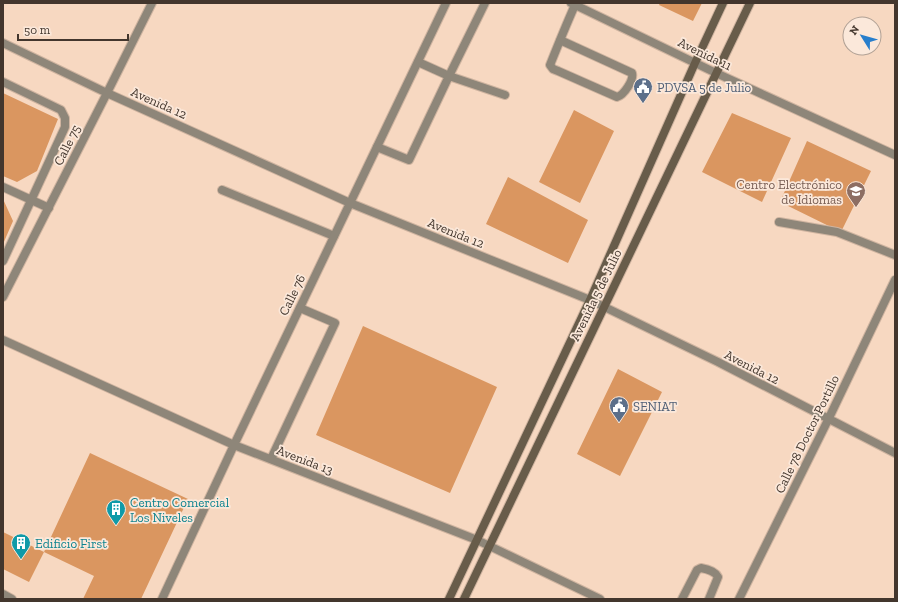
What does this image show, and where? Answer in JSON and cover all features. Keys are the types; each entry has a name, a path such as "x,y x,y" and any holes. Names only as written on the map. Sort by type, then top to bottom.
{"main road":[{"name":"Avenida 5 de Julio","path":"449,599 590,300 723,3"},
{"name":"Avenida 5 de Julio","path":"464,599 750,3"}],"street":[{"name":"Calle 75","path":"3,297 152,3"},
{"name":"Calle 76","path":"162,599 234,445 446,3"},
{"path":"377,147 409,160 485,3"},
{"path":"560,40 632,73 633,78 622,94 617,97 553,69 550,65 573,4"},
{"name":"Avenida 11","path":"573,4 716,73 895,155"},
{"name":"Avenida 12","path":"3,43 107,93 350,203 590,300 603,308 718,362 828,420 895,453"},
{"path":"418,62 449,76 505,95"},
{"path":"3,82 61,110 65,118 65,127 3,261"},
{"path":"3,187 48,208"},
{"path":"222,190 334,236"},
{"path":"779,222 810,228 827,229 895,255"},
{"name":"Calle 78 Doctor Portillo","path":"739,599 893,290 895,280"},
{"path":"271,459 335,323 300,308"},
{"name":"Avenida 13","path":"3,340 234,445 477,540 600,599"},
{"path":"682,599 697,570 701,568 712,571 718,577 709,599"},
{"path":"3,594 12,599"}],"building":[{"path":"660,3 702,3 693,21 659,5"},
{"path":"3,93 58,119 37,171 17,182 3,176"},
{"path":"574,110 614,131 580,203 539,182"},
{"path":"732,113 791,138 762,202 702,172"},
{"path":"807,141 871,171 841,232 780,202"},
{"path":"508,177 588,220 568,263 486,224"},
{"path":"3,199 13,221 3,244"},
{"path":"363,326 497,387 450,493 316,435"},
{"name":"SENIAT","path":"618,369 662,392 620,476 577,454"},
{"name":"Centro Comercial Los Niveles","path":"90,453 188,499 141,599 83,599 94,576 44,552"},
{"name":"Edificio First","path":"3,532 44,552 29,582 3,569"}],"place":[{"name":"PDVSA 5 de Julio","path":"643,104"},
{"name":"Centro Electrónico de Idiomas","path":"856,208"},
{"name":"SENIAT","path":"619,423"},
{"name":"Centro Comercial Los Niveles","path":"116,526"},
{"name":"Edificio First","path":"21,560"}]}
